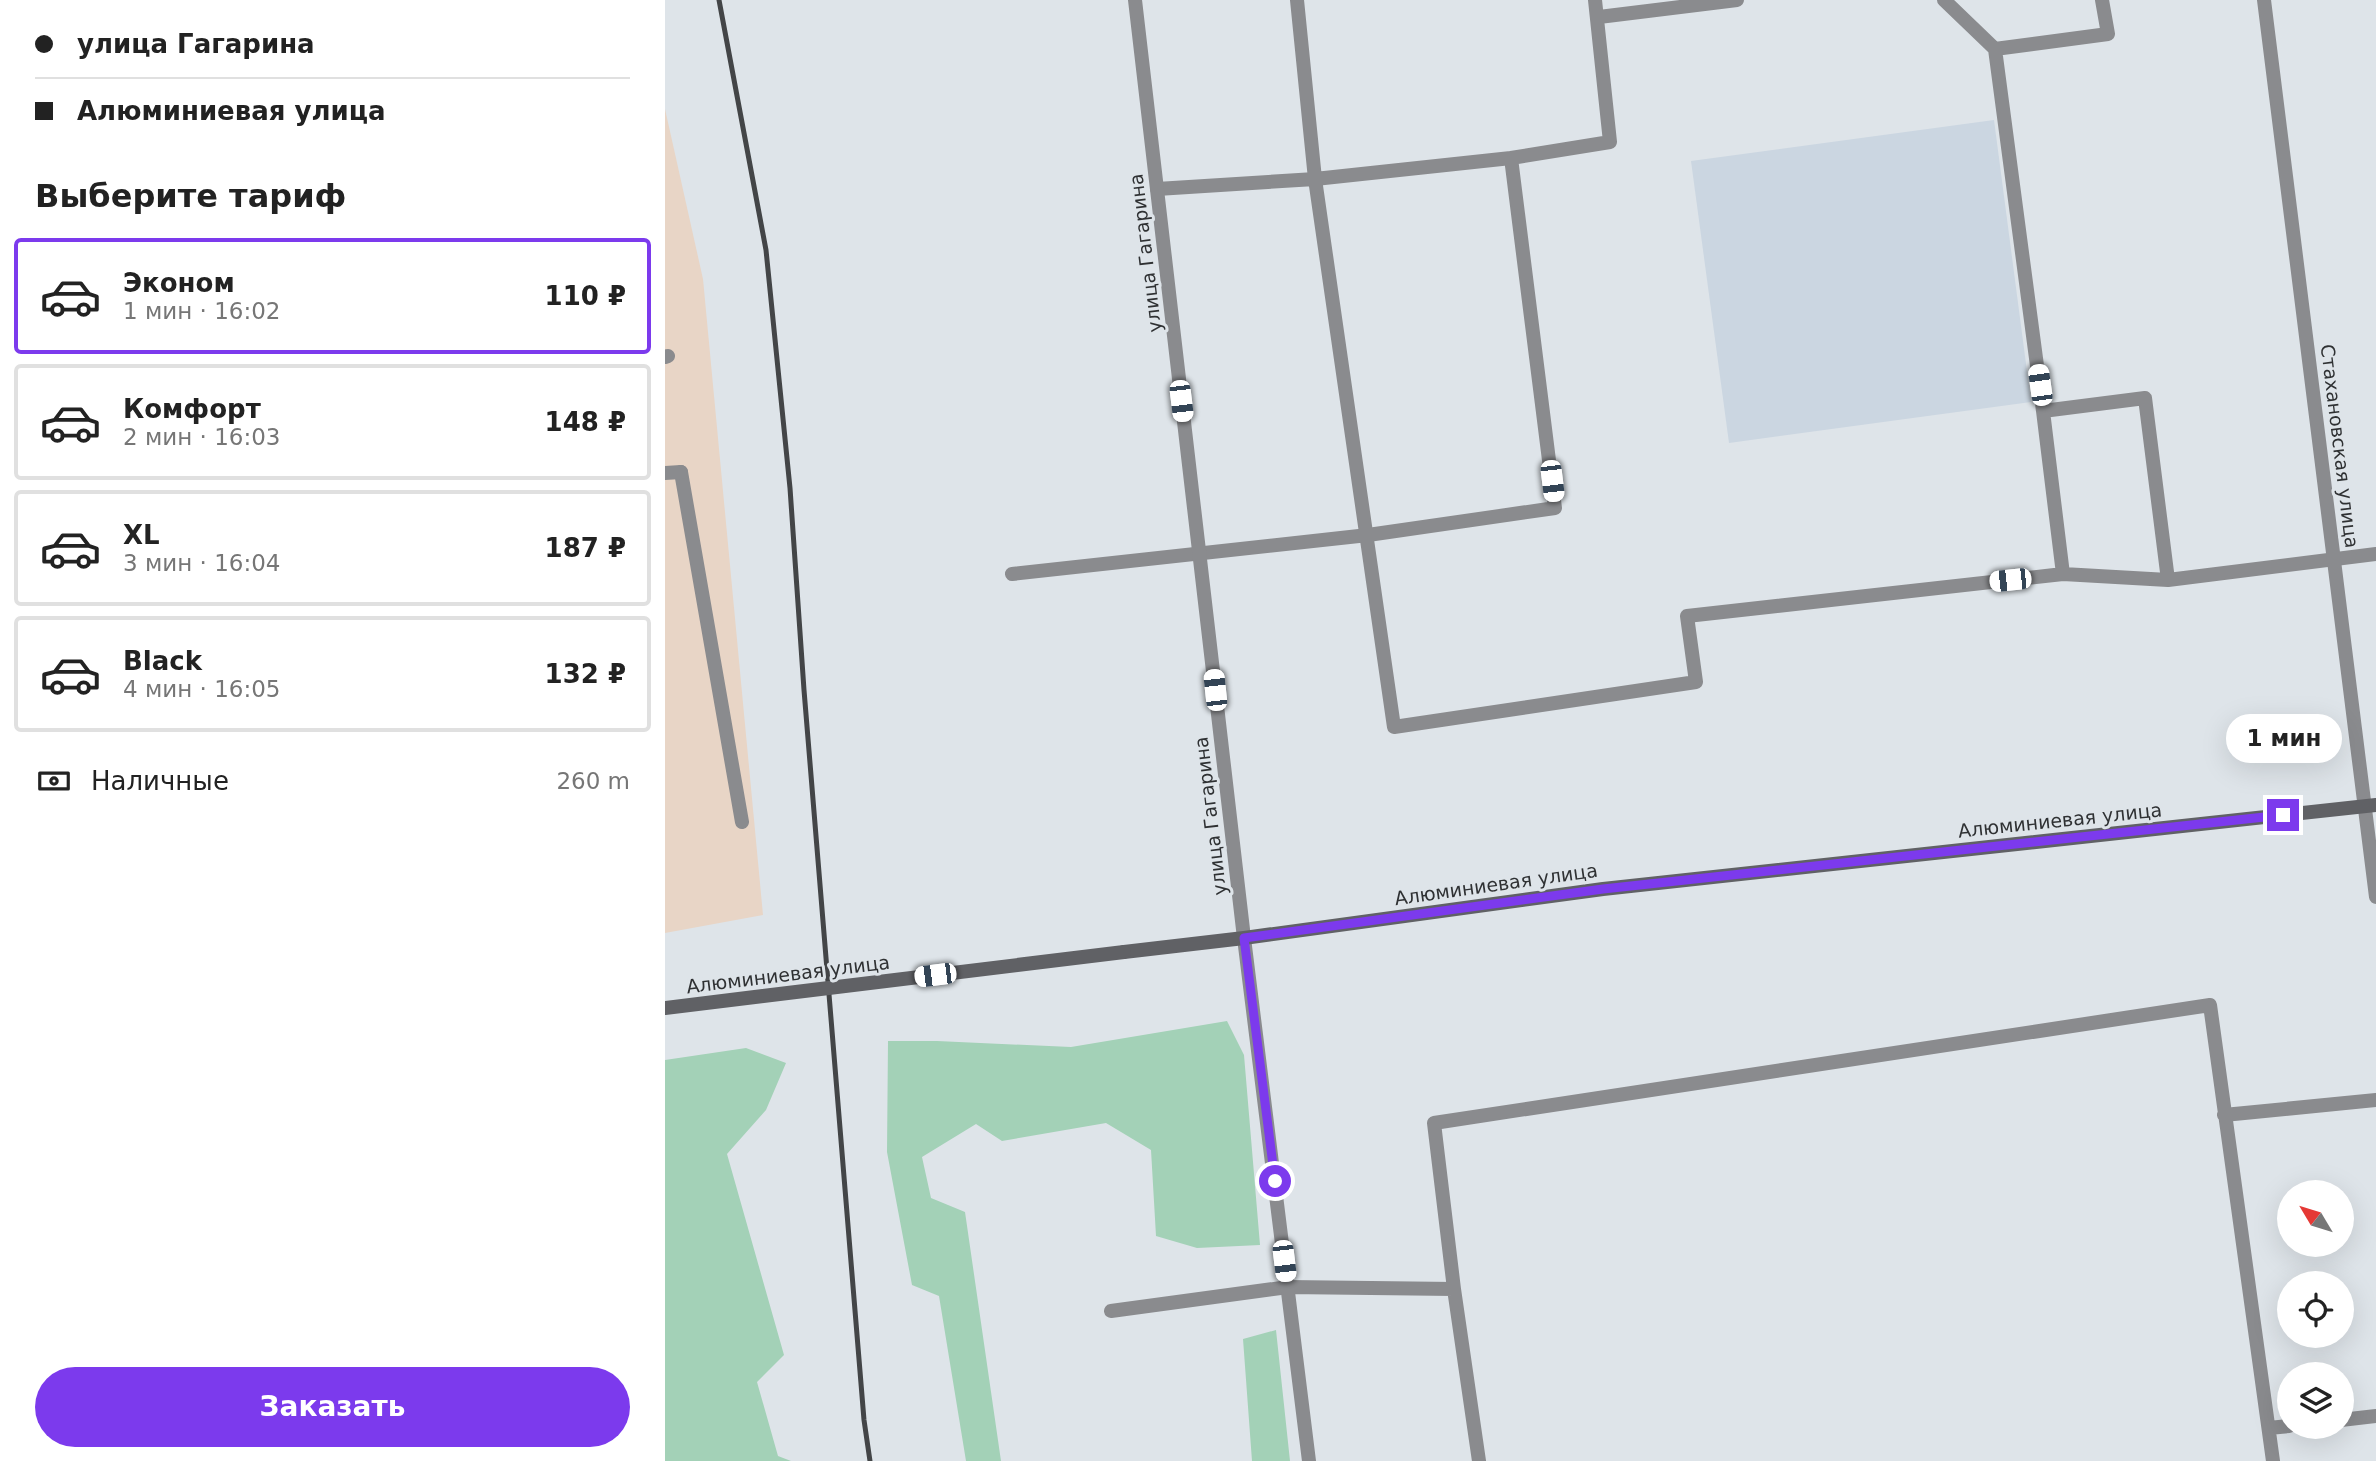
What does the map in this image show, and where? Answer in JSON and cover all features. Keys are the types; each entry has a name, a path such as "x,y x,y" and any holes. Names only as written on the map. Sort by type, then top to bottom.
{"main road":[{"name":"Алюминиевая улица","path":"665,1008 1244,938 1603,889 2370,806"}],"street":[{"name":"улица Гагарина","path":"1135,0 1244,938 1309,1461"},
{"path":"1297,0 1315,179 1394,727 1696,682 1687,616 2063,574 2168,580 2376,554"},
{"path":"1157,189 1315,179 1511,158 1610,142 1595,0"},
{"path":"1598,17 1737,0"},
{"path":"1944,0 1995,49 2063,574"},
{"path":"1995,49 2108,34 2102,0"},
{"name":"Стахановская улица","path":"2264,0 2335,561 2370,806 2376,897"},
{"path":"1012,574 1368,536 1555,508 1511,158"},
{"path":"2043,411 2145,398 2168,580"},
{"path":"665,473 681,471 742,822"},
{"path":"1479,1461 1434,1123 2210,1005 2273,1461"},
{"path":"2224,1115 2376,1100"},
{"path":"1111,1311 1288,1287 1454,1289"},
{"path":"2354,1419 2376,1416"},
{"path":"2269,1429 2277,1428"}],"shaded area":[{"path":"665,109 703,279 763,915 665,933"},
{"path":"1994,120 2031,402 1729,443 1691,161"}],"green space":[{"path":"1227,1021 1244,1055 1260,1245 1197,1248 1156,1236 1151,1150 1106,1123 1002,1141 976,1124 922,1157 931,1198 965,1212 1001,1461 966,1461 939,1296 912,1285 887,1152 888,1041 1071,1047"},
{"path":"746,1048 786,1063 766,1110 727,1154 784,1355 757,1382 778,1456 791,1461 665,1461 665,1060"},
{"path":"1276,1330 1290,1461 1252,1461 1243,1339"}],"railway":[{"path":"719,0 766,250 790,488 864,1420 870,1461"}],"route":[{"path":"1275,1181 1244,938 1603,889 2283,815"}]}
